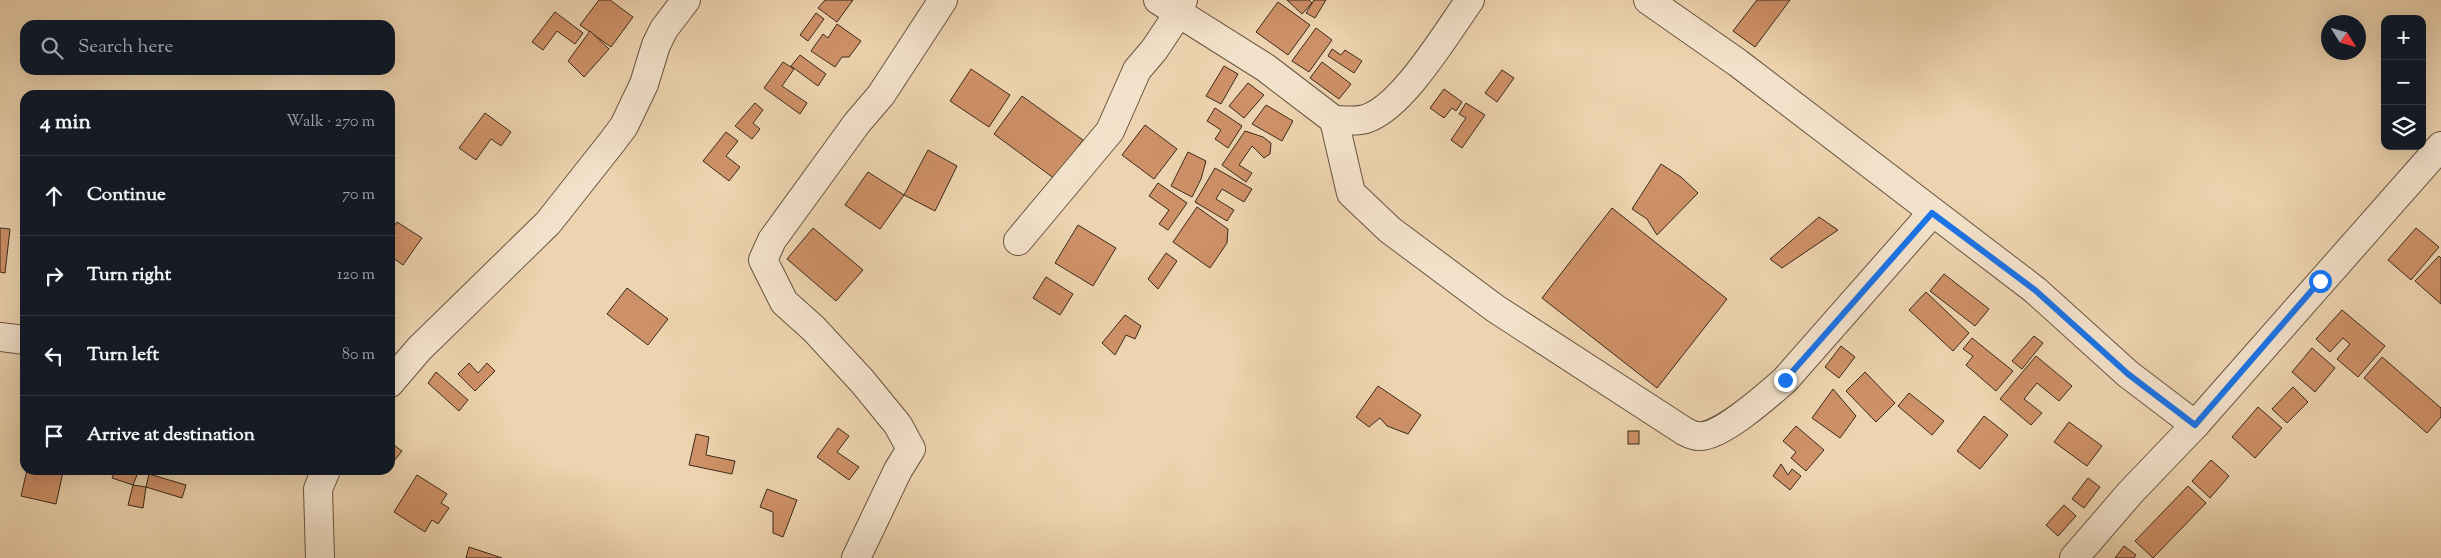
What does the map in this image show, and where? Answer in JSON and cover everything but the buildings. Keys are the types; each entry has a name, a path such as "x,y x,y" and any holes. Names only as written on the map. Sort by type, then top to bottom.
{"street":[{"path":"395,377 419,349 548,223 612,142 624,126 644,84 660,37 686,0"},
{"path":"856,558 867,532 911,449 898,425 862,381 814,329 784,302 763,260 772,240 857,123 881,95 943,0"},
{"path":"1018,241 1054,201 1057,192 1099,147 1110,130 1137,70 1154,50 1173,5 1266,68 1334,120 1366,120 1384,112 1400,96 1470,0"},
{"path":"1648,0 1738,63 2035,290 2114,361 2195,425"},
{"path":"1334,120 1351,193 1390,230 1496,309 1684,431 1699,437 1719,431 1763,400 1785,380 1932,213"},
{"path":"2074,558 2130,493 2195,425 2441,146"},
{"path":"0,337 20,339"},
{"path":"317,476 320,558"}],"route":[{"path":"1785,380 1932,213 2035,290 2128,374 2195,425 2320,281"}]}
